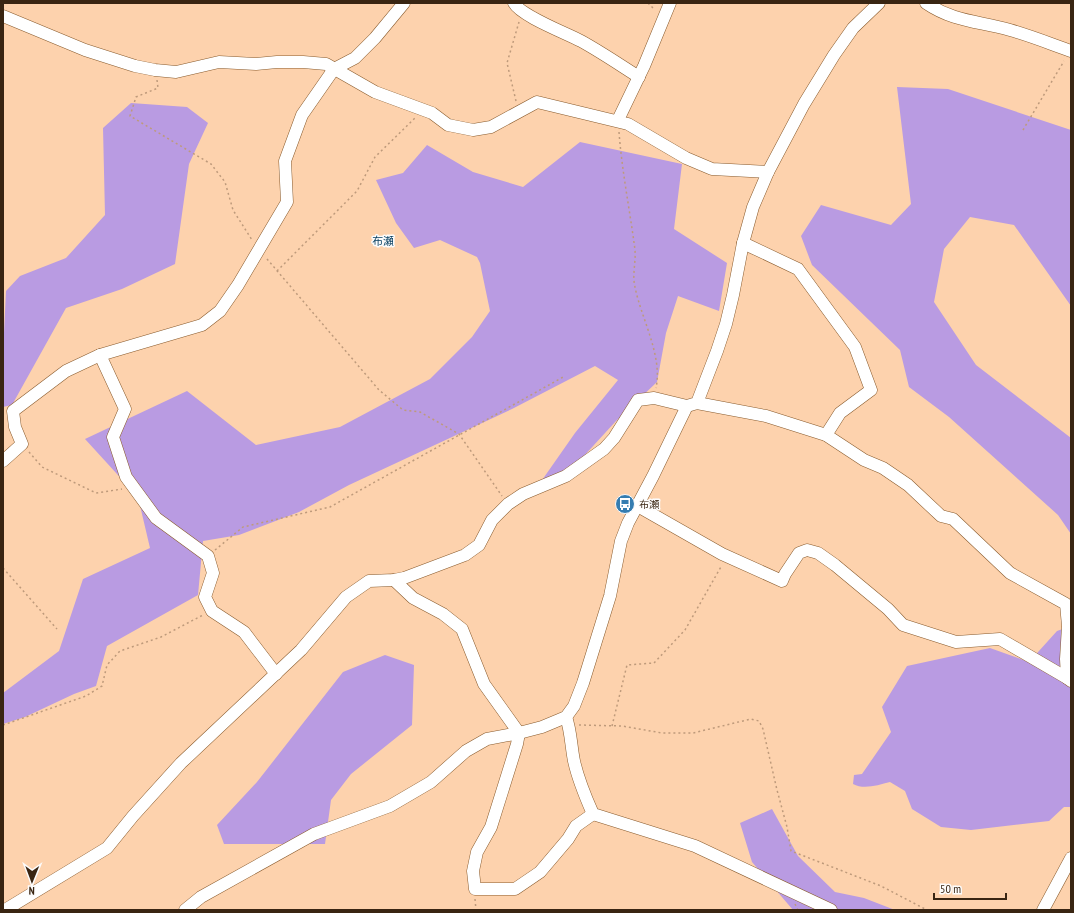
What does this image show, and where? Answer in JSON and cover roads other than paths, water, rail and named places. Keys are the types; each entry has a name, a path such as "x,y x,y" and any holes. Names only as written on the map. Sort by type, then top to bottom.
{"street":[{"path":"3,461 22,444 15,427 12,411 66,371 100,355 202,324 220,311 238,285 286,202 285,161 302,115 334,69 355,58 375,38 404,3"},
{"path":"618,120 639,77 670,3"},
{"path":"831,910 695,846 593,814 583,793 574,759 568,722 583,683 610,596 621,541 628,523 636,505 692,405 717,351 726,324 743,243 753,207 768,172 804,104 834,55 853,28 879,3"},
{"path":"926,3 943,14 967,21 1010,30 1071,51"},
{"path":"518,7 546,25 580,40 639,77"},
{"path":"3,16 85,50 135,66 176,72 219,62 256,64 303,62 326,64 375,92 432,113 448,125 473,130 491,127 537,102 618,120 628,124 686,158 712,170 768,172"},
{"path":"743,243 798,269 856,347 871,390 840,413 826,435"},
{"path":"100,355 126,409 113,437 126,477 156,518 208,556 213,573 205,597 212,611 244,632 276,674"},
{"path":"4,910 107,848 133,816 181,763 301,650 346,597 369,581 404,578 465,555 479,546 492,520 508,504 523,494 566,476 604,449 614,438 638,400 654,398 766,416 826,435 864,460 883,468 908,485 941,516 953,519 1010,573 1066,604 1068,626 1066,660 1069,679"},
{"path":"636,505 727,556 782,581 799,553 808,550 818,554 835,565 888,609 903,625 956,642 1000,639 1069,679"},
{"path":"394,580 413,598 443,614 462,629 484,684 519,733 517,744 491,827 477,852 473,871 474,889 515,889 540,872 568,839 576,826 593,814"},
{"path":"185,910 201,897 314,834 390,806 431,782 466,751 487,739 568,722"},
{"path":"1043,910 1071,858"}],"place":[{"name":"布瀬","path":"625,504"}],"district":[{"name":"布瀬","path":"383,241"}]}
